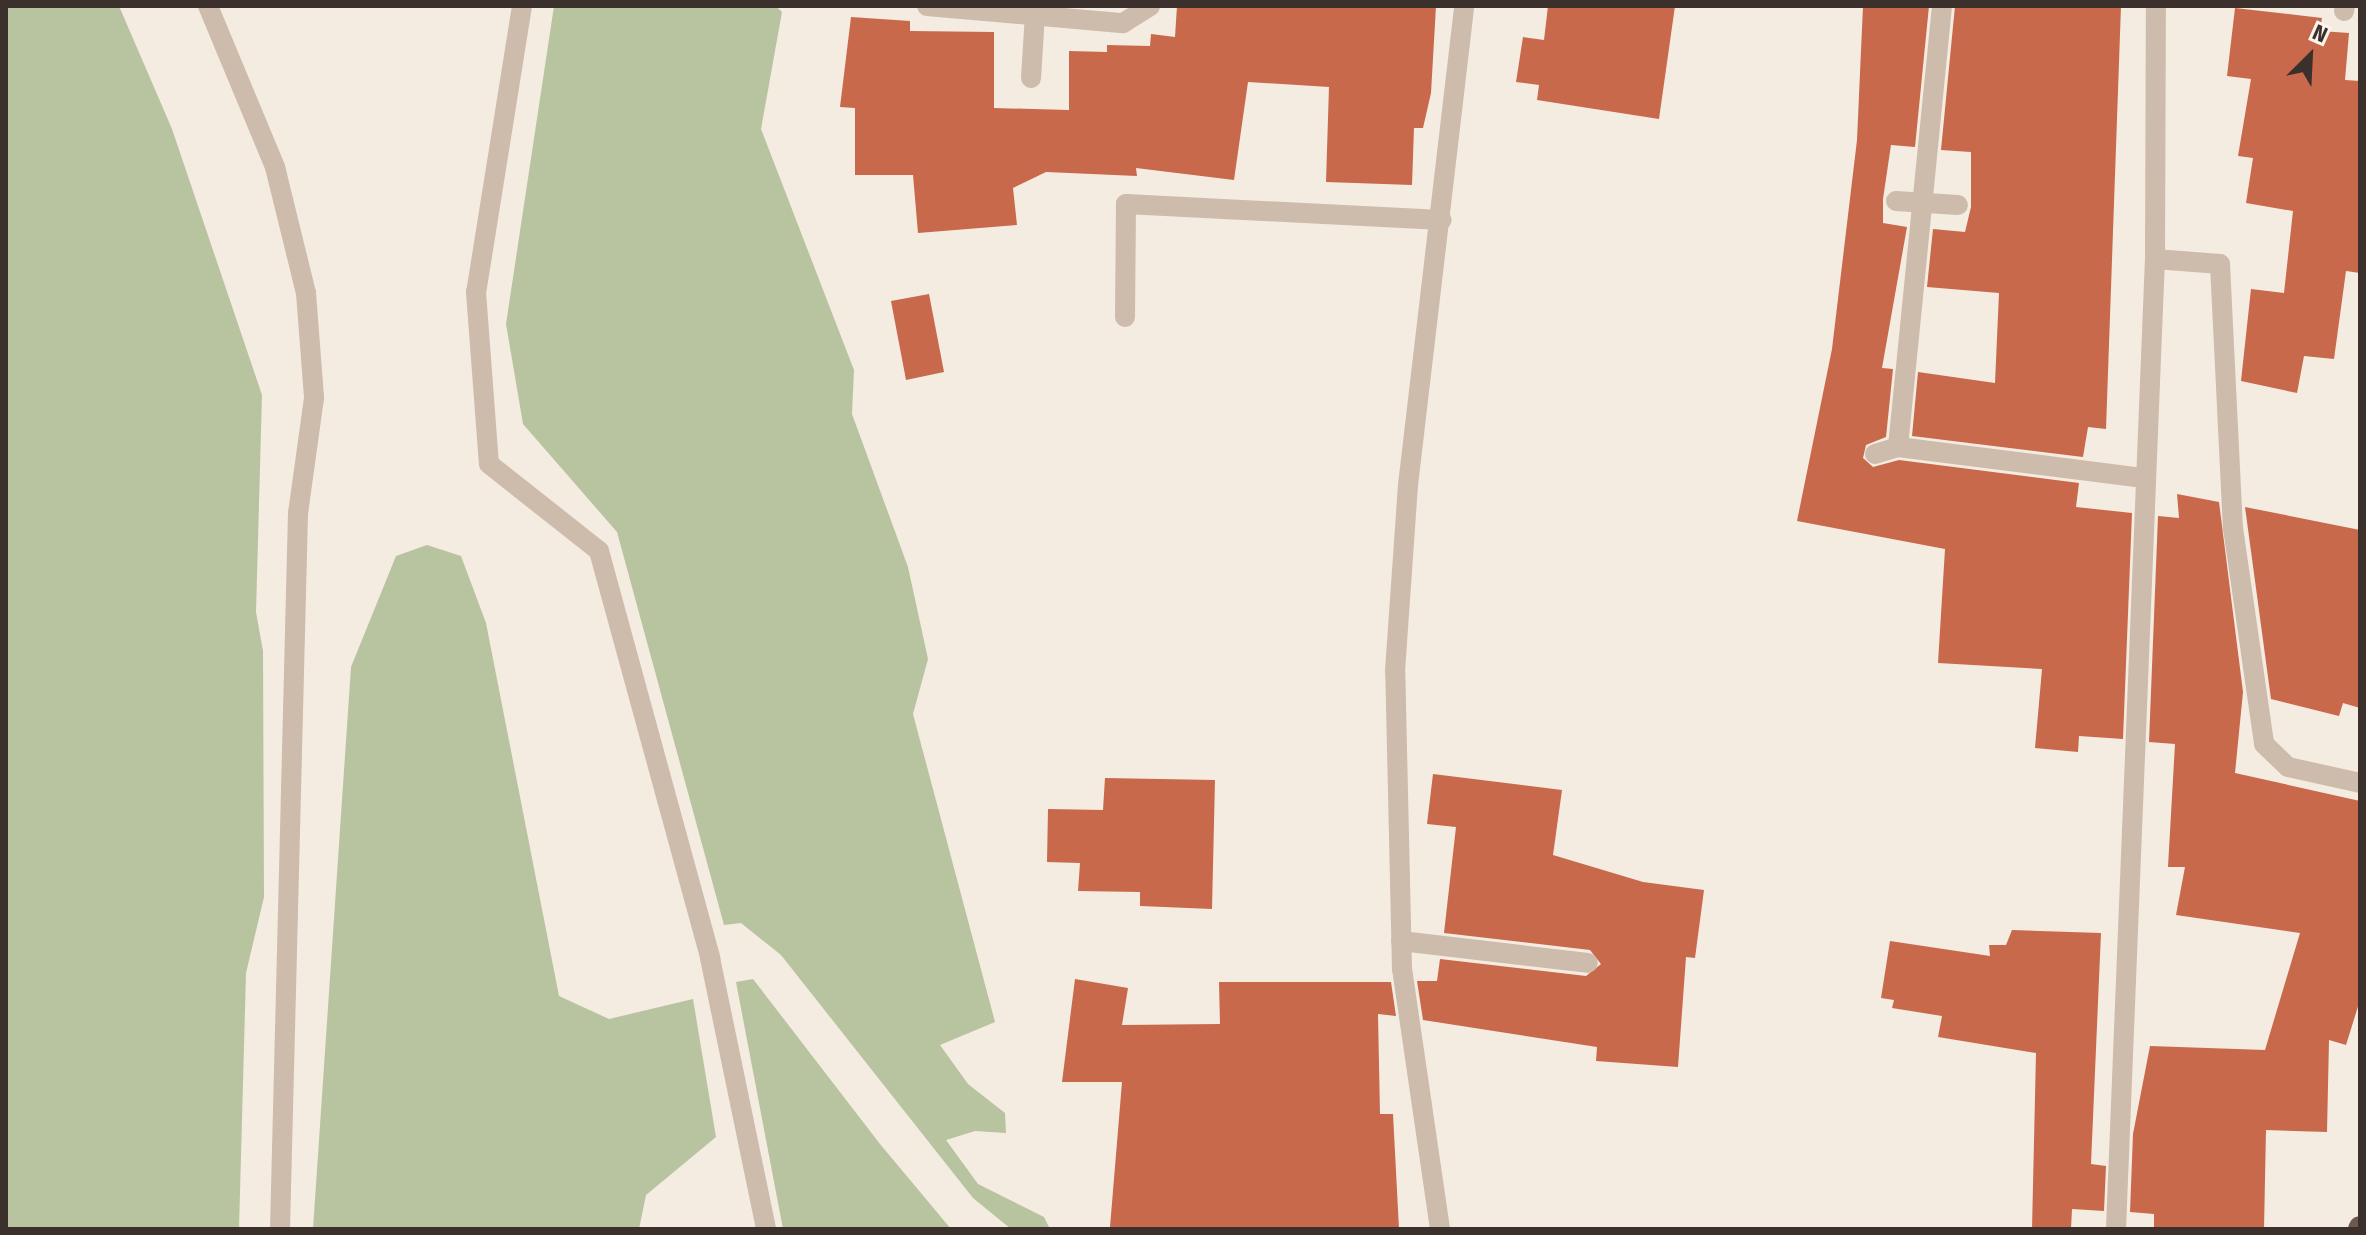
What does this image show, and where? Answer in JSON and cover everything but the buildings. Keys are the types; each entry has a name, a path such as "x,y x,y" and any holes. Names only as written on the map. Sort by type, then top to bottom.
{"street":[{"path":"208,6 275,167 306,293 314,398 298,513 280,1229"},
{"path":"522,6 476,292 489,464 599,551 710,958 766,1229"},
{"path":"927,6 1123,23 1150,6"},
{"path":"1440,1229 1401,941 1395,671 1408,485 1442,220 1464,6"},
{"path":"1898,447 1942,6"},
{"path":"2116,1229 2142,478 2155,259 2156,6"},
{"path":"1031,78 1035,15"},
{"path":"1896,201 1958,205"},
{"path":"1125,317 1126,204 1442,220"},
{"path":"2155,259 2220,264 2233,528 2264,744 2288,767 2360,783"},
{"path":"1875,454 1898,447 2142,478"},
{"path":"1401,941 1588,963"}],"green space":[{"path":"6,6 119,6 172,129 262,395 256,612 263,651 264,897 246,973 239,1229 6,1229"},
{"path":"554,6 776,6 782,12 761,129 854,370 852,414 908,567 928,659 913,714 995,1022 940,1045 968,1084 1005,1113 1006,1133 975,1131 946,1140 978,1184 1044,1217 1050,1229 1011,1229 973,1198 781,955 741,923 724,925 617,532 523,424 506,324"},
{"path":"427,545 461,556 486,623 559,996 609,1019 693,999 716,1137 646,1195 639,1229 313,1229 351,667 396,556"},
{"path":"753,979 880,1144 951,1229 783,1229 736,982"}]}
